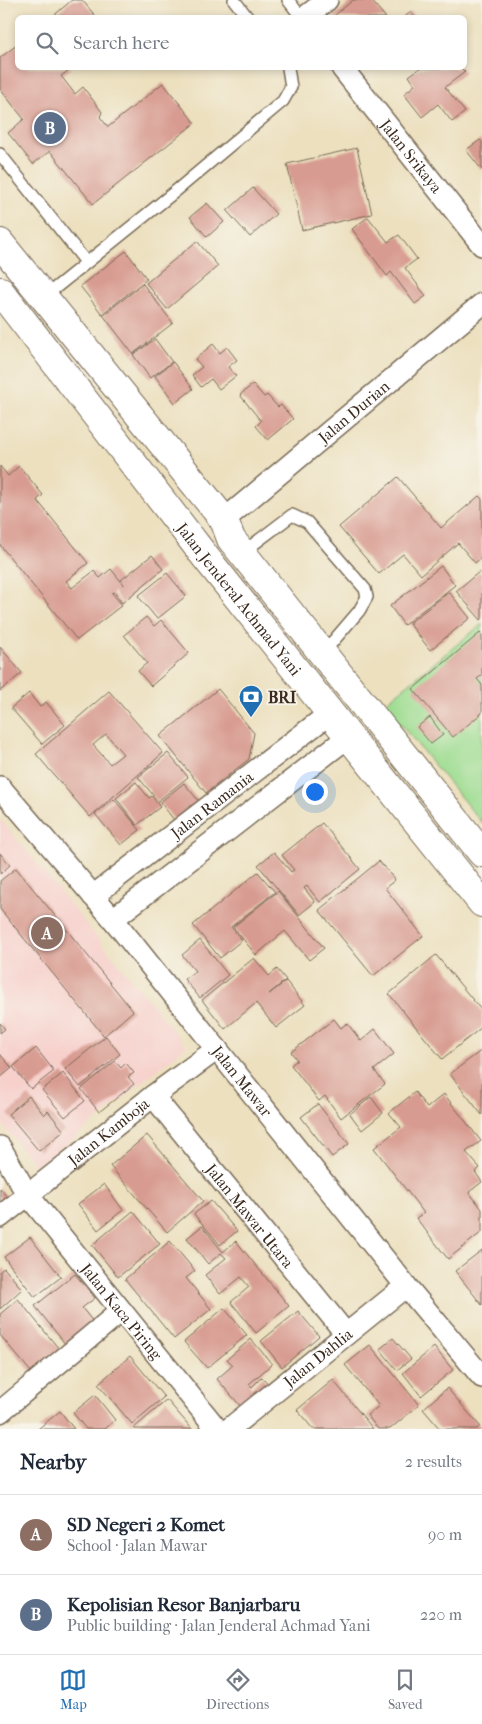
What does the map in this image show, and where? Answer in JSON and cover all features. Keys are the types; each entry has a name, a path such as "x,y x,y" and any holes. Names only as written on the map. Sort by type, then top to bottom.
{"highway":[{"name":"Jalan Jenderal Achmad Yani","path":"0,243 482,853"},
{"name":"Jalan Jenderal Achmad Yani","path":"0,291 329,714 482,903"},
{"path":"19,315 44,297"},
{"path":"207,559 232,537"}],"street":[{"path":"307,15 327,0"},
{"name":"Jalan Srikaya","path":"344,70 482,245"},
{"name":"Jalan Durian","path":"232,537 482,304"},
{"name":"Jalan Ramania","path":"93,896 329,714"},
{"name":"Jalan Ramania","path":"113,919 348,737"},
{"name":"Jalan Mawar","path":"0,787 113,919 406,1286 482,1377"},
{"name":"Jalan Kamboja","path":"0,1217 153,1096 217,1049"},
{"name":"Jalan Mawar Utara","path":"153,1096 346,1334"},
{"name":"Jalan Kaca Piring","path":"0,1147 27,1194 217,1429"},
{"name":"Jalan Dahlia","path":"229,1429 406,1286"},
{"path":"0,1412 121,1311"}],"lane":[{"path":"234,0 246,15"},
{"path":"288,0 300,15"},
{"path":"44,297 177,190 283,101 291,87 288,70"},
{"path":"0,154 86,262"},
{"path":"232,537 292,515 307,522 365,588 367,596 359,611 323,654"}],"shaded area":[{"path":"0,819 186,1046 38,1168 0,1122"}],"green space":[{"path":"482,624 482,823 384,704"}],"building":[{"path":"72,0 82,0 94,15 54,15"},
{"path":"353,0 371,0 384,15 335,15"},
{"path":"15,46 15,70 69,70 61,76 75,94 83,87 102,112 100,117 108,127 163,83 195,123 93,204 50,151 33,164 8,133 24,119 0,89 0,58"},
{"path":"417,70 463,70 465,72 445,87 465,112 452,122 438,104 422,117 404,94 415,85 409,76"},
{"path":"480,140 482,142 482,170 466,150"},
{"path":"357,148 372,214 302,230 287,164"},
{"path":"253,188 276,214 250,237 227,211"},
{"path":"207,203 224,222 207,237 190,217"},
{"path":"368,217 388,242 399,235 417,259 405,268 426,296 415,304 391,272 387,276 352,229"},
{"path":"197,241 218,266 167,309 146,283"},
{"path":"126,251 147,279 102,314 80,286"},
{"path":"143,284 173,323 133,354 103,315"},
{"path":"155,339 172,362 150,378 133,355"},
{"path":"213,344 220,353 227,347 237,360 228,367 236,376 219,389 211,379 201,387 192,375 202,367 195,359"},
{"path":"173,362 193,389 175,403 155,376"},
{"path":"253,384 264,397 267,395 278,407 281,405 293,419 268,440 256,426 261,421 240,395"},
{"path":"0,466 8,476 19,466 43,495 37,500 88,563 66,581 72,588 94,571 100,578 111,569 124,585 121,580 152,555 163,569 122,603 114,592 112,593 122,605 77,640 0,545"},
{"path":"398,477 441,528 479,496 482,499 482,557 475,563 458,543 421,575 403,554 379,574 339,527"},
{"path":"441,566 455,585 404,625 390,606"},
{"path":"479,572 482,575 481,620 456,591"},
{"path":"167,573 186,596 157,619 138,596"},
{"path":"449,592 470,618 430,650 409,623"},
{"path":"146,617 154,626 161,620 189,653 151,686 138,671 147,663 124,635"},
{"path":"480,633 482,635 482,675 477,679 482,685 482,713 453,737 413,689"},
{"path":"0,647 22,673 0,691"},
{"path":"218,689 254,733 249,759 206,793 160,736"},
{"path":"109,691 163,753 90,817 36,754","holes":["106,734 123,754 110,764 93,745"]},
{"path":"29,693 40,707 46,702 65,725 42,744 11,708"},
{"path":"430,717 443,735 431,744 417,727"},
{"path":"168,753 188,777 158,801 138,777"},
{"path":"136,782 149,798 152,796 160,807 137,825 116,798"},
{"path":"184,783 202,805 178,825 160,802"},
{"path":"114,799 140,830 121,845 95,814"},
{"path":"322,823 360,869 320,902 307,886 304,888 315,902 299,915 258,865 274,852 291,872 294,870 282,855"},
{"path":"0,853 10,865 0,874"},
{"path":"379,861 395,880 385,888 423,936 373,976 319,910"},
{"path":"16,868 133,1011 104,1036 0,909 0,881"},
{"path":"258,872 275,892 231,927 242,940 220,958 193,925"},
{"path":"278,891 324,948 309,960 285,931 256,955 233,927"},
{"path":"200,940 228,975 200,998 184,979 195,971 182,955"},
{"path":"436,955 482,1011 482,1027 442,1059 389,994"},
{"path":"254,958 269,976 277,969 286,980 269,994 286,981 305,1005 276,1028 256,1003 225,1029 202,1000"},
{"path":"334,1019 341,1028 347,1023 361,1041 375,1029 394,1054 374,1070 385,1084 341,1118 325,1096 319,1101 291,1065 297,1060 291,1052"},
{"path":"0,1023 5,1029 0,1033"},
{"path":"106,1036 120,1054 80,1087 65,1069"},
{"path":"36,1048 54,1071 31,1089 13,1067"},
{"path":"482,1050 482,1115 450,1074"},
{"path":"0,1054 12,1068 0,1078"},
{"path":"115,1061 121,1068 126,1063 134,1073 128,1077 134,1084 99,1112 81,1089"},
{"path":"63,1073 85,1101 65,1117 42,1090"},
{"path":"415,1092 427,1108 444,1094 481,1141 466,1152 480,1168 475,1172 482,1182 469,1192 482,1209 482,1232 448,1259 416,1218 424,1213 374,1148 401,1127 389,1113"},
{"path":"29,1096 44,1115 48,1111 64,1131 39,1151 8,1114"},
{"path":"371,1097 383,1113 362,1130 350,1114"},
{"path":"318,1104 349,1144 332,1157 301,1117"},
{"path":"147,1135 203,1201 167,1232 110,1166"},
{"path":"104,1184 123,1210 98,1230 78,1204"},
{"path":"0,1188 7,1197 0,1202"},
{"path":"211,1201 237,1231 220,1245 194,1214"},
{"path":"133,1211 160,1244 118,1277 92,1245"},
{"path":"202,1226 223,1252 236,1241 289,1306 256,1333 231,1302 249,1287 241,1277 220,1294 205,1275 226,1258 221,1253 208,1264 187,1238"},
{"path":"30,1237 61,1277 35,1297 4,1257"},
{"path":"170,1241 195,1271 186,1278 211,1309 174,1339 125,1279"},
{"path":"482,1250 482,1305 455,1271"},
{"path":"4,1268 22,1289 0,1309 0,1271"},
{"path":"75,1274 95,1298 82,1308 98,1328 70,1350 35,1306"},
{"path":"18,1299 64,1355 36,1378 0,1335 0,1314"},
{"path":"224,1308 247,1335 207,1368 184,1342"},
{"path":"298,1311 319,1336 282,1367 261,1341"},
{"path":"393,1338 411,1359 397,1370 380,1349"},
{"path":"251,1339 272,1364 249,1384 252,1387 262,1377 271,1387 244,1410 217,1379 233,1365 227,1359"},
{"path":"370,1345 419,1405 390,1429 378,1429 367,1415 379,1406 345,1365"},
{"path":"434,1347 453,1370 421,1396 403,1373"},
{"path":"130,1356 164,1397 132,1424 98,1384"},
{"path":"333,1380 373,1429 313,1429 297,1410"},
{"path":"447,1388 480,1426 477,1429 440,1429 423,1409"},
{"path":"95,1395 115,1420 105,1429 86,1429 73,1413"},
{"path":"167,1400 192,1429 134,1428"},
{"path":"60,1411 74,1429 38,1429"}],"place":[{"name":"Kepolisian Resor Banjarbaru","path":"50,128"},
{"name":"BRI","path":"251,718"},
{"name":"SD Negeri 2 Komet","path":"47,933"}]}
